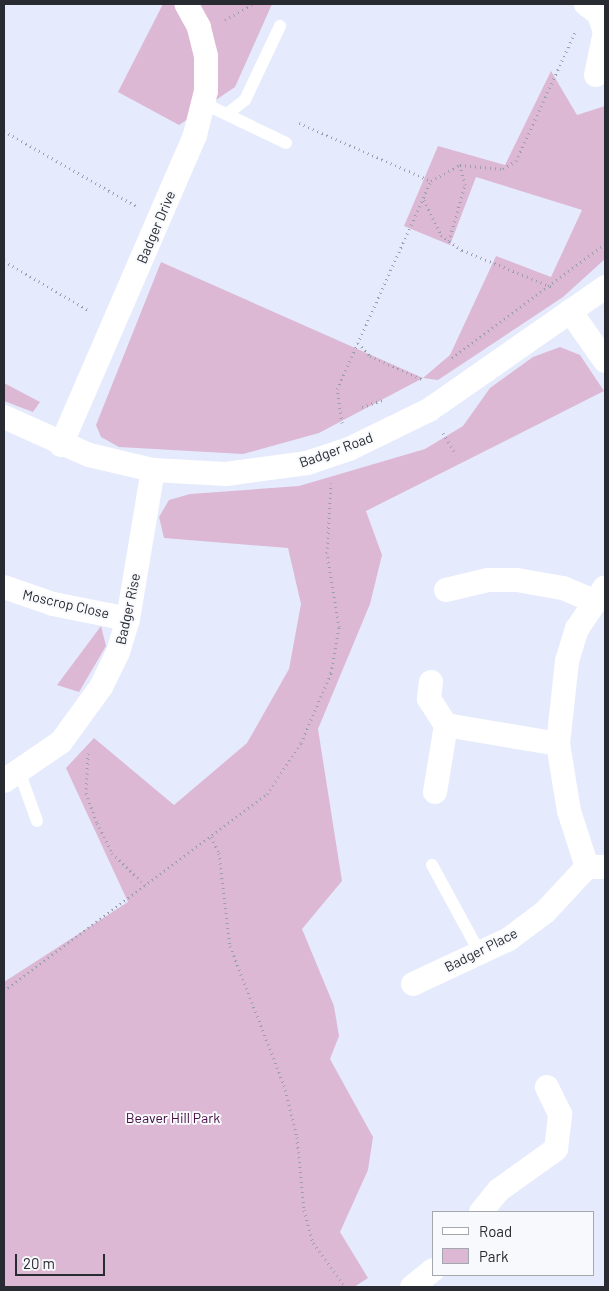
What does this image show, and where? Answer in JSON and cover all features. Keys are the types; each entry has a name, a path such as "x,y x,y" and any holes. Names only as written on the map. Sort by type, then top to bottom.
{"street":[{"name":"Badger Drive","path":"61,445 160,220 203,103 206,56 199,27 186,4"},
{"path":"587,4 599,14 604,32 596,75"},
{"name":"Badger Road","path":"4,417 61,445 153,470 186,474 268,471 341,452 457,390 605,287"},
{"path":"570,311 605,362"},
{"name":"Badger Rise","path":"11,776 61,742 88,705 118,652 128,619 153,470"},
{"name":"Badger Place","path":"412,984 509,939 545,912 599,864 569,811 558,744 567,661 599,594 517,580 488,580 446,590"},
{"name":"Moscrop Close","path":"4,587 53,604 128,619"},
{"path":"430,682 429,699 446,725 435,792"},
{"path":"446,725 558,744"},
{"path":"482,1211 499,1190 556,1149 560,1114 547,1087"},
{"path":"412,1287 432,1271"}],"lane":[{"path":"227,114 245,100 280,26"},
{"path":"203,103 286,143"},
{"name":"Badger Rise","path":"11,776 37,821"},
{"path":"432,865 480,953"}],"path":[{"path":"4,991 146,887 267,794 301,743 331,673 339,627 326,553 341,452 337,389 431,182 460,165 503,169 516,161 587,4"},
{"path":"289,119 431,182"},
{"path":"4,131 160,220"},
{"path":"449,241 465,185 460,165"},
{"path":"423,199 430,221 449,241 551,286 570,311"},
{"path":"447,362 605,244"},
{"path":"4,261 114,325"},
{"path":"358,343 370,356 424,380 457,390"},
{"path":"415,385 432,374"},
{"path":"362,407 394,396"},
{"path":"88,749 86,793 97,822 112,853 146,887"},
{"path":"211,837 219,853 230,946 264,1029 297,1137 304,1210 313,1243 345,1287"}],"green space":[{"path":"163,4 272,4 235,87 179,125 118,92"},
{"path":"551,71 577,115 605,106 605,259 563,297 438,380 423,378 450,355 496,256 551,277 582,210 476,177 450,245 404,226 438,146 505,165"},
{"path":"161,262 423,378 319,433 243,454 119,447 101,437 96,425"},
{"name":"Beaver Hill Park","path":"560,347 580,355 604,391 366,511 382,555 370,604 318,729 342,881 302,929 334,1006 339,1036 330,1059 373,1137 368,1170 340,1232 368,1278 354,1287 4,1287 4,982 128,902 66,768 94,738 174,805 247,743 289,669 301,604 288,548 164,538 159,517 169,500 190,494 299,486 425,449 463,426 490,388 533,357"},
{"path":"4,383 40,402 33,412 4,401"},
{"path":"101,626 106,646 79,692 57,685"}]}
